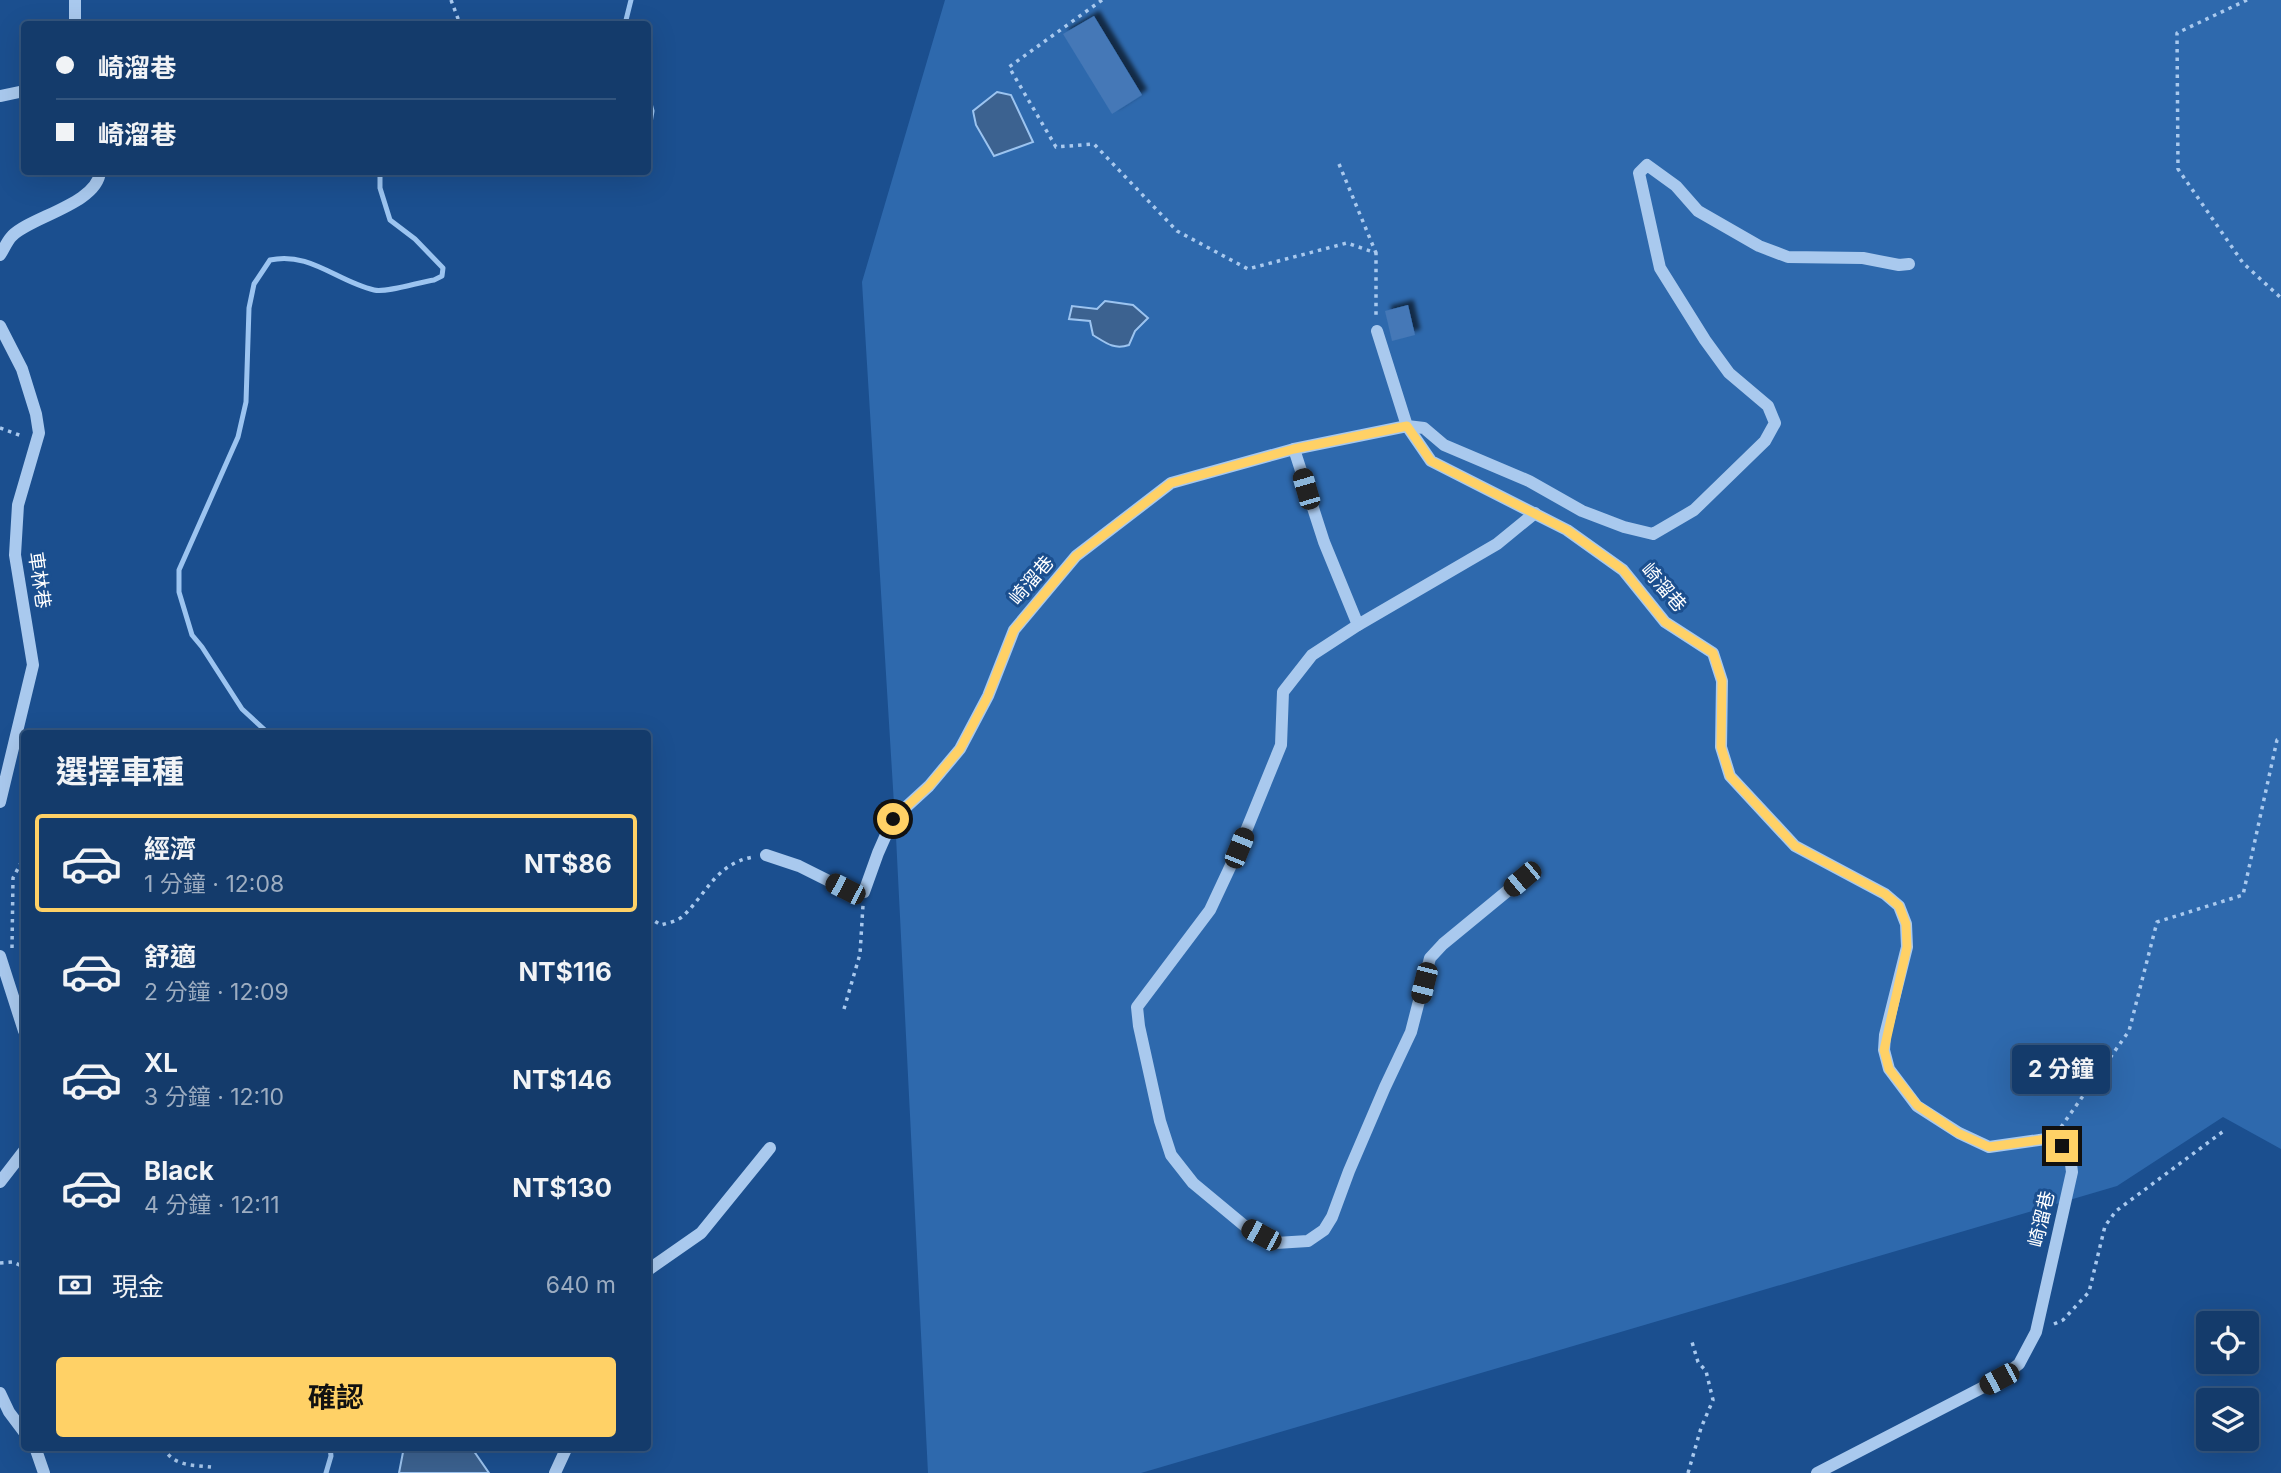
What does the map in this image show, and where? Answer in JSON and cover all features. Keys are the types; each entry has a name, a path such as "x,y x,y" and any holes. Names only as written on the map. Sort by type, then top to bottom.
{"street":[{"path":"75,0 75,21"},
{"path":"1,96 21,92"},
{"path":"1377,331 1407,426 1424,428 1444,445 1529,481 1582,511 1624,527 1653,534 1694,510 1765,441 1775,423 1768,406 1729,373 1660,268 1639,173 1647,164 1676,186 1698,211 1759,246 1788,257 1863,258 1899,265 1909,264"},
{"path":"0,256 13,235 84,196 100,175"},
{"name":"車林巷","path":"0,326 22,369 39,433 18,505 15,555 33,665 0,802"},
{"name":"崎溜巷","path":"864,892 893,819 929,786 960,749 988,696 1014,630 1076,556 1171,483 1294,449 1407,426 1431,461 1567,530 1623,570 1665,622 1713,653 1722,681 1721,747 1730,776 1795,846 1885,894 1899,906 1906,924 1907,947 1884,1050 1889,1069 1917,1105 1958,1133 1989,1147 2053,1138 2070,1156 2072,1172 2036,1332 2019,1364 1999,1379 1817,1473"},
{"path":"1294,449 1324,542 1358,625"},
{"path":"1522,879 1443,944 1430,958 1411,1032 1324,1230 1308,1241 1276,1243 1246,1227 1193,1183 1171,1155 1160,1121 1139,1026 1138,1007 1210,910 1239,848 1281,745 1283,692 1312,655 1497,544 1535,513"},
{"path":"766,855 799,866 845,889 864,892"},
{"path":"6,953 21,1018"},
{"path":"651,1268 701,1233 770,1148"},
{"path":"0,1182 21,1155"},
{"path":"0,1393 21,1428"},
{"path":"36,1451 44,1473"},
{"path":"555,1473 565,1451"}],"path":[{"path":"451,0 459,21"},
{"path":"1102,0 1009,67 1056,147 1094,144 1177,231 1248,269 1347,243 1376,253"},
{"path":"2247,0 2177,33 2178,169 2243,263 2281,298"},
{"path":"1339,164 1376,253 1377,331"},
{"path":"0,428 21,434 35,450"},
{"path":"2053,1138 2129,1031 2157,922 2243,895 2277,740 2281,739"},
{"path":"651,919 662,925 680,919 717,874 743,859 766,855"},
{"path":"6,953 13,878 21,863"},
{"path":"844,1009 860,954 864,892"},
{"path":"2036,1332 2063,1320 2089,1292 2105,1226 2116,1211 2225,1130"},
{"path":"0,1263 13,1262 21,1265"},
{"path":"1688,1473 1701,1427 1713,1400 1706,1371 1698,1362 1692,1342"},
{"path":"166,1451 181,1464 211,1467"}],"shaded area":[{"path":"945,0 2281,0 2281,1149 2223,1117 2117,1186 1141,1473 928,1473 896,837 862,282"},
{"path":"997,92 1011,95 1033,142 994,156 976,125 973,111"},
{"path":"1105,301 1133,305 1148,318 1135,331 1129,345 1110,345 1093,335 1090,321 1069,319 1072,306 1097,309"},
{"path":"403,1451 474,1451 489,1473 399,1473"}],"building":[{"path":"1094,16 1142,95 1112,114 1063,34"},
{"path":"1408,305 1415,335 1392,341 1385,311"}],"waterway":[{"path":"626,21 631,0"},
{"path":"651,107 651,117"},
{"path":"265,730 242,709 192,635 179,592 179,570 238,437 246,402 249,308 254,284 270,260 284,258 311,263 361,286 380,291 442,276 443,268 415,239 390,220 380,188 380,175"},
{"path":"326,1473 330,1451"}],"route":[{"path":"893,819 929,786 960,749 988,696 1014,630 1076,556 1171,483 1294,449 1407,426 1431,461 1567,530 1623,570 1665,622 1713,653 1722,681 1721,747 1730,776 1795,846 1885,894 1899,906 1906,924 1907,947 1885,1035 1884,1050 1889,1069 1917,1105 1958,1133 1989,1147 2053,1138 2062,1146"}]}
